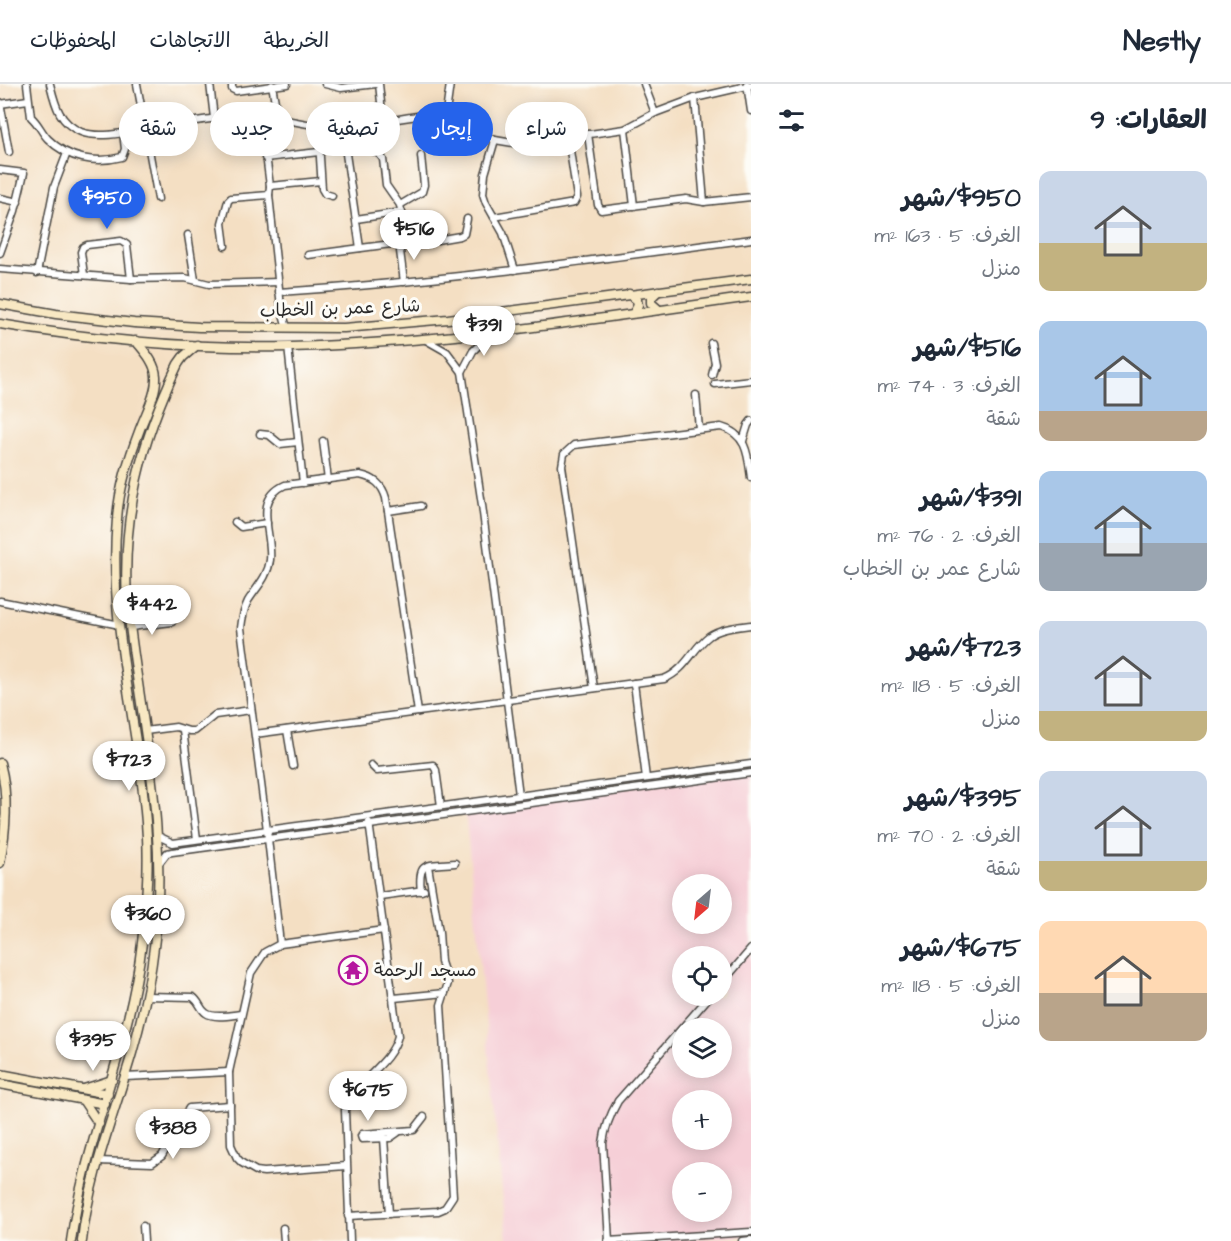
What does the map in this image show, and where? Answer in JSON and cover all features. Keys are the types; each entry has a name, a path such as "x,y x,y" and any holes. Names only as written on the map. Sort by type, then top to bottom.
{"street":[{"path":"27,84 31,117 39,124 46,137 67,153 93,160 122,156"},
{"path":"50,84 57,111 74,129 90,135 119,133"},
{"path":"137,84 141,102"},
{"path":"210,84 212,102"},
{"path":"232,84 232,89 236,91 287,84"},
{"path":"325,84 342,88 377,84 380,102"},
{"path":"448,102 450,84"},
{"path":"644,84 655,113"},
{"path":"272,85 275,102"},
{"path":"751,111 749,85 718,88 655,113 625,129 588,134 598,207 603,210 686,199 704,202 751,197"},
{"path":"695,98 704,202"},
{"path":"9,152 0,103 28,100"},
{"path":"625,129 634,206"},
{"path":"505,142 495,140 483,184 486,203 503,233 515,270"},
{"path":"36,273 54,187 67,153"},
{"path":"287,328 279,292 270,186 265,158 306,153"},
{"path":"151,156 158,199"},
{"path":"319,156 323,192 332,196"},
{"path":"346,156 360,248"},
{"path":"381,156 388,189 401,208 408,245"},
{"path":"356,219 401,208 422,192 424,184 421,156"},
{"path":"494,217 574,203 577,197 571,156"},
{"path":"0,170 24,173 18,202 0,253"},
{"path":"270,186 321,181"},
{"path":"225,246 222,223 228,201 231,198 269,195"},
{"path":"0,198 18,202"},
{"path":"308,255 399,243 408,245 462,236 467,219"},
{"path":"188,234 195,280"},
{"path":"279,292 515,270 751,239"},
{"path":"84,275 81,252 83,248 87,245 121,241 127,245 130,279"},
{"path":"399,243 404,282"},
{"path":"0,269 130,279 185,278 209,284 278,282"},
{"name":"شارع عمر بن الخطاب","path":"0,304 56,314 199,327 329,328 448,319 751,279"},
{"path":"658,291 654,293 651,303 659,310"},
{"path":"629,294 639,304 634,314"},
{"name":"شارع عمر بن الخطاب","path":"0,324 135,341 288,347 424,340 751,297"},
{"path":"313,328 318,335 315,346"},
{"path":"329,328 327,338 330,345"},
{"path":"462,372 473,351 494,331"},
{"path":"424,340 447,352 462,372 519,795"},
{"path":"71,1241 81,1188 129,1021 144,928 147,837 114,586 120,493 156,383 154,366 149,356 135,341"},
{"path":"711,343 715,363 712,375"},
{"path":"82,1241 86,1209 98,1161 125,1077 146,996 156,930 160,862 158,836 125,574 131,502 149,435 178,364 197,345"},
{"path":"288,347 303,483"},
{"path":"715,384 751,380"},
{"path":"696,395 699,429"},
{"path":"743,441 751,421"},
{"path":"594,688 562,466 564,454 574,445 722,427 730,429 743,441 751,478"},
{"path":"260,434 269,435 280,444 298,442"},
{"path":"323,441 328,480"},
{"path":"280,944 241,628 248,602 269,567 266,508 272,494 285,485 360,476 369,477 383,489 418,712"},
{"path":"388,511 421,506"},
{"path":"235,522 241,527 267,523"},
{"path":"115,543 126,544"},
{"path":"0,601 120,625"},
{"path":"130,627 172,622"},
{"path":"255,734 672,676 684,666 709,636 725,629 751,625"},
{"path":"634,683 646,778"},
{"path":"145,731 176,727 195,731 215,715 251,710"},
{"path":"183,730 197,839"},
{"path":"287,730 293,766"},
{"path":"138,763 149,761"},
{"path":"0,764 6,831 0,863"},
{"path":"158,836 173,843 751,764"},
{"path":"372,765 377,771 433,765 436,770 441,806"},
{"path":"160,862 162,857 172,852 751,773"},
{"path":"350,1241 345,1110 350,1098 391,1053 396,1045 398,1028 368,816"},
{"path":"420,891 419,872 428,866 455,863"},
{"path":"348,1216 438,1211 450,1203 453,1196 441,1005 448,983 441,962 439,932 428,866"},
{"path":"380,896 431,889"},
{"path":"144,928 151,934 156,930"},
{"path":"346,1166 264,1172 249,1168 237,1158 231,1145 229,1072 255,965 265,952 280,944 384,930"},
{"path":"142,947 150,945 154,949"},
{"path":"732,971 751,949"},
{"path":"394,998 445,993"},
{"path":"146,996 194,997 211,1016 242,1014"},
{"path":"701,1006 618,1101 605,1128 603,1143 608,1241 693,1238 751,1232"},
{"path":"125,1077 229,1072"},
{"path":"0,1074 108,1094"},
{"path":"82,1089 112,1080"},
{"path":"0,1084 105,1104"},
{"path":"83,1100 91,1108 99,1124"},
{"path":"98,1161 152,1163 162,1156 189,1108 230,1105"},
{"path":"389,1214 380,1136 414,1130 424,1118"},
{"path":"143,1226 144,1241"},
{"path":"283,1228 284,1241"},
{"path":"742,1241 751,1240"}],"shaded area":[{"path":"751,770 751,1236 670,1241 507,1241 465,809"}],"place":[{"name":"مسجد الرحمة","path":"353,970"}]}
